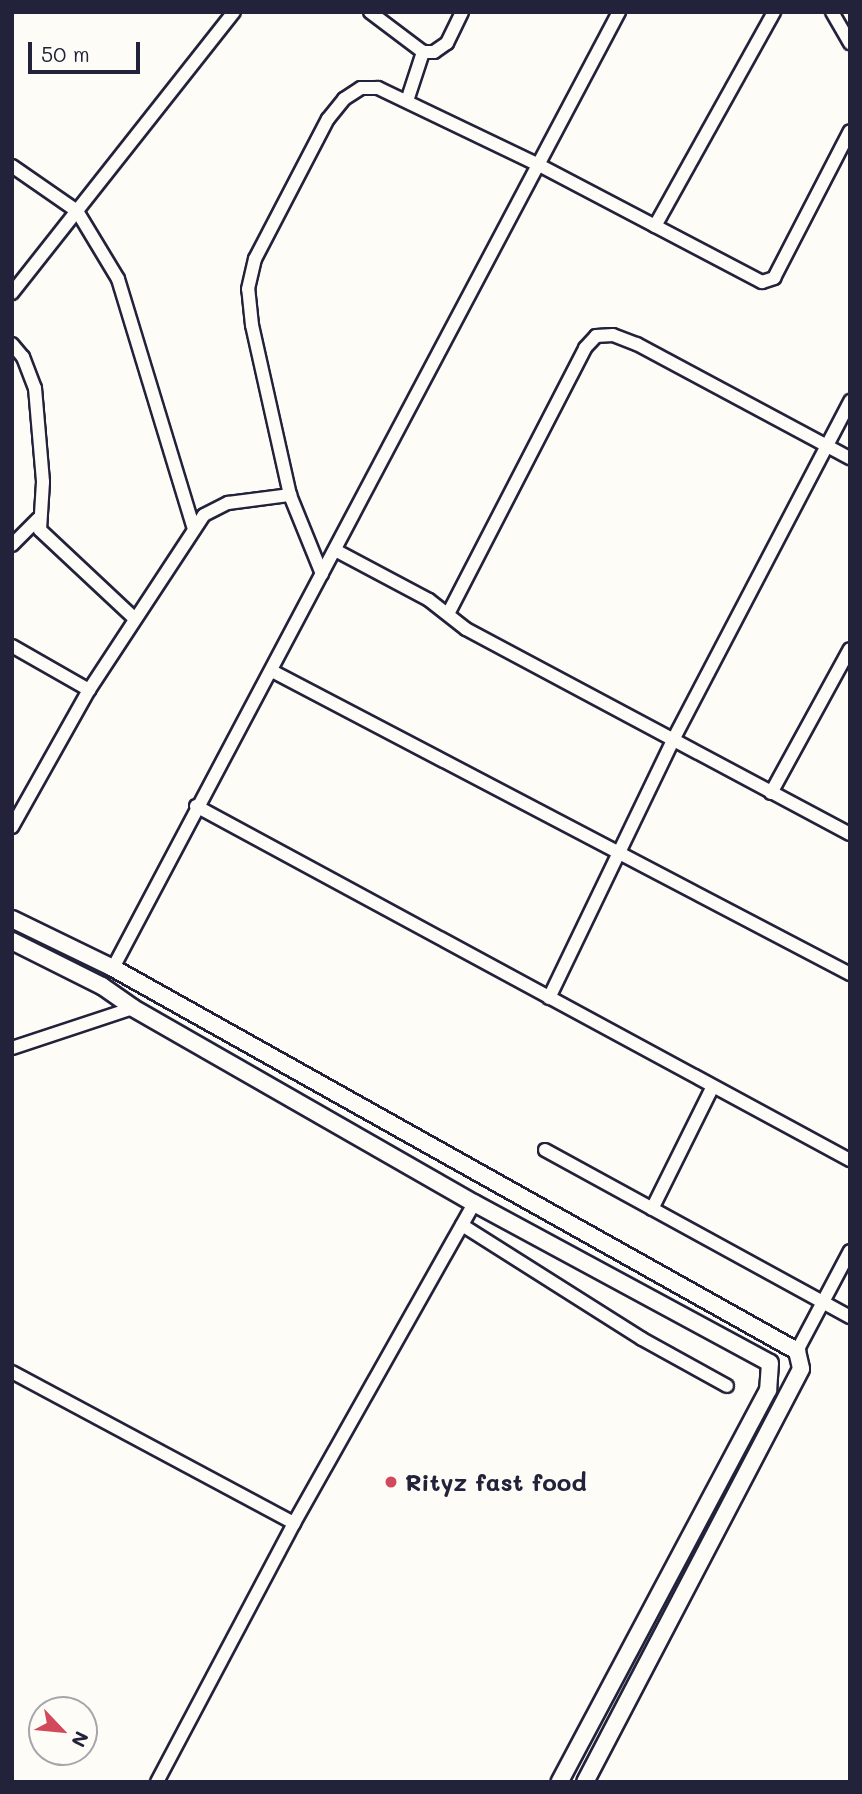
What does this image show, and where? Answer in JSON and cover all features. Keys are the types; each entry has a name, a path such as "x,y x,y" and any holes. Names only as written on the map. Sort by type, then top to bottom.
{"street":[{"path":"12,293 234,12"},
{"path":"370,12 424,52 434,52 447,43 462,12"},
{"path":"113,968 196,806 272,671 619,12"},
{"path":"655,226 774,12"},
{"path":"832,12 850,43"},
{"path":"407,101 424,52"},
{"path":"322,573 290,495 252,325 248,289 255,259 328,119 344,99 361,88 378,88 539,165 747,277 762,282 774,278 850,131"},
{"path":"12,166 77,211 118,279 194,529"},
{"path":"448,614 585,348 596,336 613,335 637,344 850,458"},
{"path":"12,344 23,357 35,388 43,482 38,519 46,539 135,619"},
{"path":"549,998 672,742 850,401"},
{"path":"12,827 89,690 204,515 228,503 290,495"},
{"path":"12,545 38,519"},
{"path":"335,550 448,614 466,629 672,742 850,834"},
{"path":"12,646 89,690"},
{"path":"771,793 850,649"},
{"path":"272,671 850,974"},
{"path":"12,800 24,808"},
{"path":"196,806 850,1160"},
{"path":"12,919 113,968 797,1351"},
{"path":"12,941 102,986 133,1008 474,1203 770,1363 768,1390 560,1782"},
{"path":"12,1048 133,1008"},
{"path":"652,1209 713,1086"},
{"path":"360,1138 371,1114"},
{"path":"545,1150 850,1317"},
{"path":"157,1782 295,1523 474,1203"},
{"path":"462,1225 642,1339 727,1386"},
{"path":"585,1782 801,1369 797,1351 850,1251"},
{"path":"12,1372 295,1523"},
{"path":"700,1517 720,1527"}],"place":[{"name":"Rityz fast food","path":"391,1482"}]}
